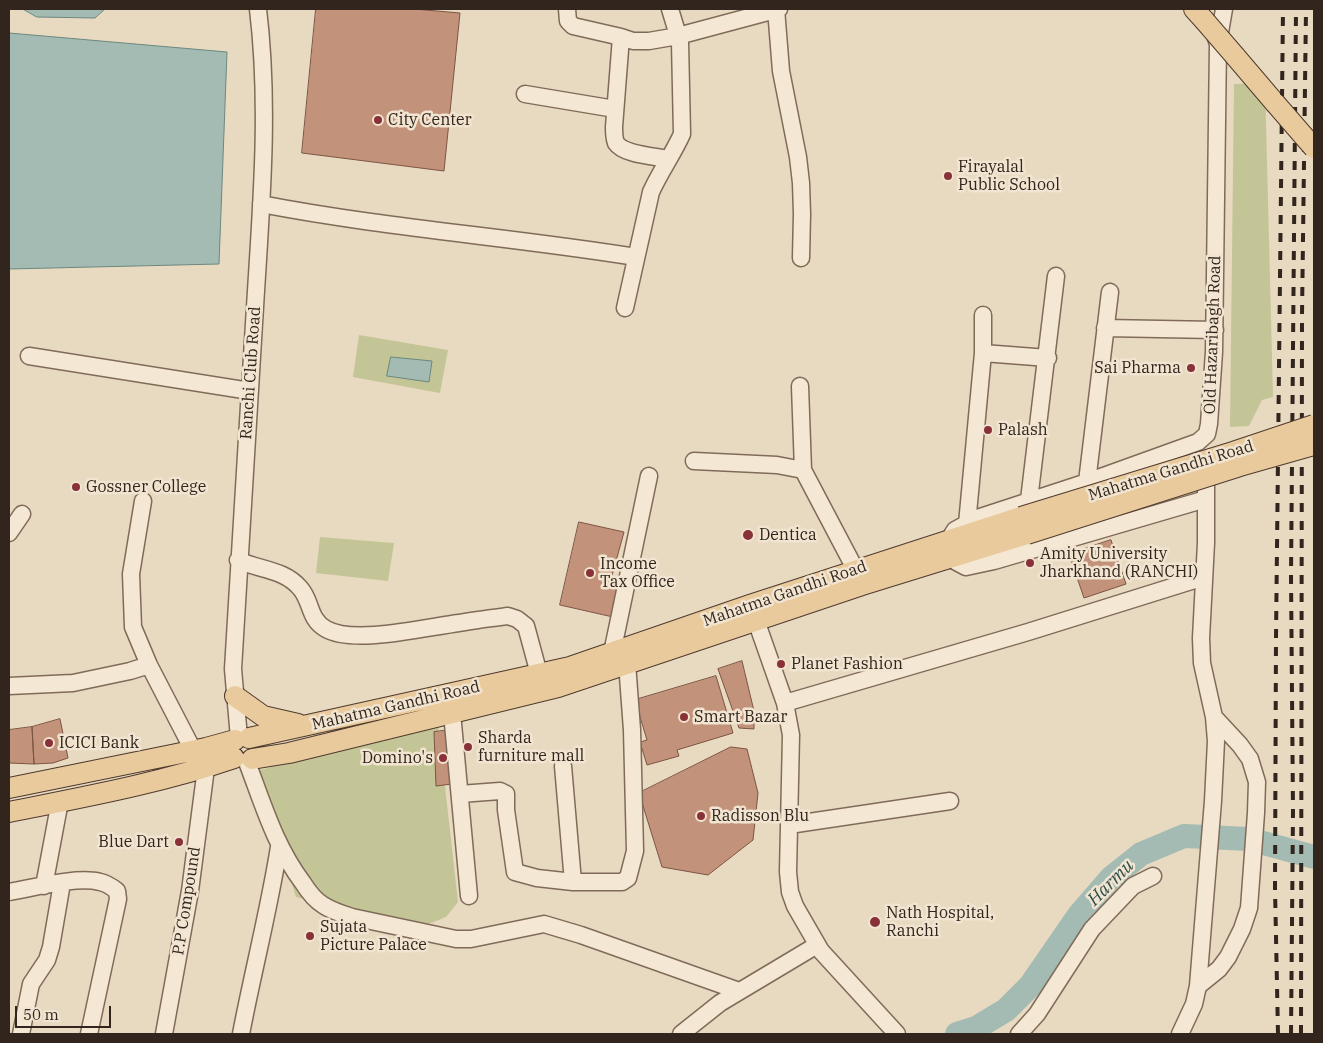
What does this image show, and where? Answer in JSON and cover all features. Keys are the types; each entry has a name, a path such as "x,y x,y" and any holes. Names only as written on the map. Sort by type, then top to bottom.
{"main road":[{"path":"1211,12 1230,47 1276,95 1314,130"},
{"path":"1276,95 1314,148"},
{"name":"Mahatma Gandhi Road","path":"9,788 193,750 243,749 277,755 558,687 619,658 753,612 948,549 1026,517 1314,425"},
{"name":"Mahatma Gandhi Road","path":"1026,517 1240,466 1314,445"},
{"name":"Mahatma Gandhi Road","path":"753,612 858,569 948,549"},
{"name":"Mahatma Gandhi Road","path":"9,812 206,768 243,749 309,726 570,667 619,658"},
{"path":"235,696 263,716 309,726"}],"street":[{"name":"Ranchi Club Road","path":"258,9 265,97 262,204 233,669 243,749 279,847 295,872 323,906 352,917 456,939 471,939 544,924 581,934 740,990"},
{"path":"567,9 568,21 573,26 633,41 648,41 678,36 778,9 781,71 801,182 800,258"},
{"path":"625,308 651,192 682,134 680,42 670,9"},
{"path":"1187,9 1230,47"},
{"path":"621,37 614,139 617,145 632,153 668,159"},
{"name":"Old Hazaribagh Road","path":"948,549 955,530 977,518 1026,517 1087,482 1198,442 1207,434 1210,424 1230,47"},
{"path":"525,94 615,109"},
{"path":"262,204 368,221 548,243 636,257"},
{"path":"1026,517 1048,358 1056,276"},
{"path":"1087,482 1110,292"},
{"path":"967,524 982,353 983,315"},
{"path":"1105,328 1214,330"},
{"path":"982,353 1048,358"},
{"path":"30,356 250,391"},
{"path":"800,386 803,470 852,563 858,569"},
{"path":"1180,1034 1194,1004 1198,986 1216,741 1214,717 1202,663 1201,638 1206,543 1207,434"},
{"path":"694,461 768,464 803,470"},
{"path":"460,794 500,791 506,794 506,810 515,872 537,878 573,882 622,882 628,878 636,851 632,730 619,658 649,476"},
{"path":"948,549 966,568 1206,499"},
{"path":"143,501 133,560 131,589 133,627 149,665 193,750"},
{"path":"9,533 22,514"},
{"path":"239,561 277,572 289,580 300,588 313,617 321,626 344,634 397,633 508,616 517,619 526,626 539,674"},
{"path":"785,703 1028,632 1204,577"},
{"path":"753,612 785,703 791,735 788,872 790,892 795,906 830,962 896,1033"},
{"path":"9,686 73,683 149,665"},
{"path":"452,713 469,896"},
{"path":"1198,986 1219,969 1228,957 1242,929 1249,908 1256,813 1257,782 1250,759 1240,745 1214,717"},
{"path":"563,766 573,882"},
{"name":"P.P Compound","path":"164,1034 190,891 206,768"},
{"path":"44,886 60,801"},
{"path":"789,825 950,801"},
{"path":"241,1034 251,981 267,916 279,847"},
{"path":"1019,1034 1037,1014 1092,929 1133,886 1152,876"},
{"path":"9,892 82,880 99,881 117,891 118,899 90,1034"},
{"path":"21,1034 31,984 47,960 51,947 62,883"},
{"path":"681,1034 705,1014 740,990 817,944"}],"green space":[{"path":"1265,83 1273,397 1262,400 1249,426 1230,427 1234,84"},
{"path":"359,335 448,350 440,393 353,377"},
{"path":"320,537 394,543 388,581 316,573"},
{"path":"438,724 458,902 446,917 421,927 296,897 256,771"}],"shaded area":[{"path":"23,9 105,9 95,18 37,17"},
{"path":"9,33 227,52 219,264 9,269"},
{"path":"391,357 432,361 429,382 387,376"}],"building":[{"name":"City Center","path":"316,9 414,9 460,13 444,171 302,153"},
{"name":"Income Tax Office","path":"579,522 624,532 610,583 620,585 613,617 560,605"},
{"path":"1111,540 1126,584 1084,598 1069,554"},
{"path":"742,661 754,711 754,729 739,728 718,669"},
{"name":"Smart Bazar","path":"716,676 733,733 677,750 679,756 647,765 640,742 647,740 635,700"},
{"name":"ICICI Bank","path":"60,719 68,758 53,763 34,764 32,727"},
{"path":"32,727 34,764 9,763 9,730"},
{"name":"Domino's","path":"450,730 452,784 436,786 434,732"},
{"name":"Radisson Blu","path":"731,747 747,749 758,793 753,840 708,875 662,867 639,793"}],"waterway":[{"name":"Harmu","path":"957,1034 976,1028 1006,1010 1030,986 1079,915 1111,878 1141,854 1184,836 1249,839 1314,857"}],"railway":[{"path":"1278,1034 1275,888 1276,638 1283,9"},
{"path":"1291,1034 1293,812 1291,575 1296,9"},
{"path":"1301,1034 1302,316 1306,9"}],"place":[{"name":"City Center","path":"378,120"},
{"name":"Firayalal Public School","path":"948,176"},
{"name":"Sai Pharma","path":"1191,368"},
{"name":"Palash","path":"988,430"},
{"name":"Gossner College","path":"76,487"},
{"name":"Dentica","path":"748,535"},
{"name":"Amity University Jharkhand (RANCHI)","path":"1030,563"},
{"name":"Income Tax Office","path":"590,573"},
{"name":"Planet Fashion","path":"781,664"},
{"name":"Smart Bazar","path":"684,717"},
{"name":"ICICI Bank","path":"49,743"},
{"name":"Sharda furniture mall","path":"468,747"},
{"name":"Domino's","path":"443,758"},
{"name":"Radisson Blu","path":"701,816"},
{"name":"Blue Dart","path":"179,842"},
{"name":"Nath Hospital, Ranchi","path":"875,922"},
{"name":"Sujata Picture Palace","path":"310,936"}]}
